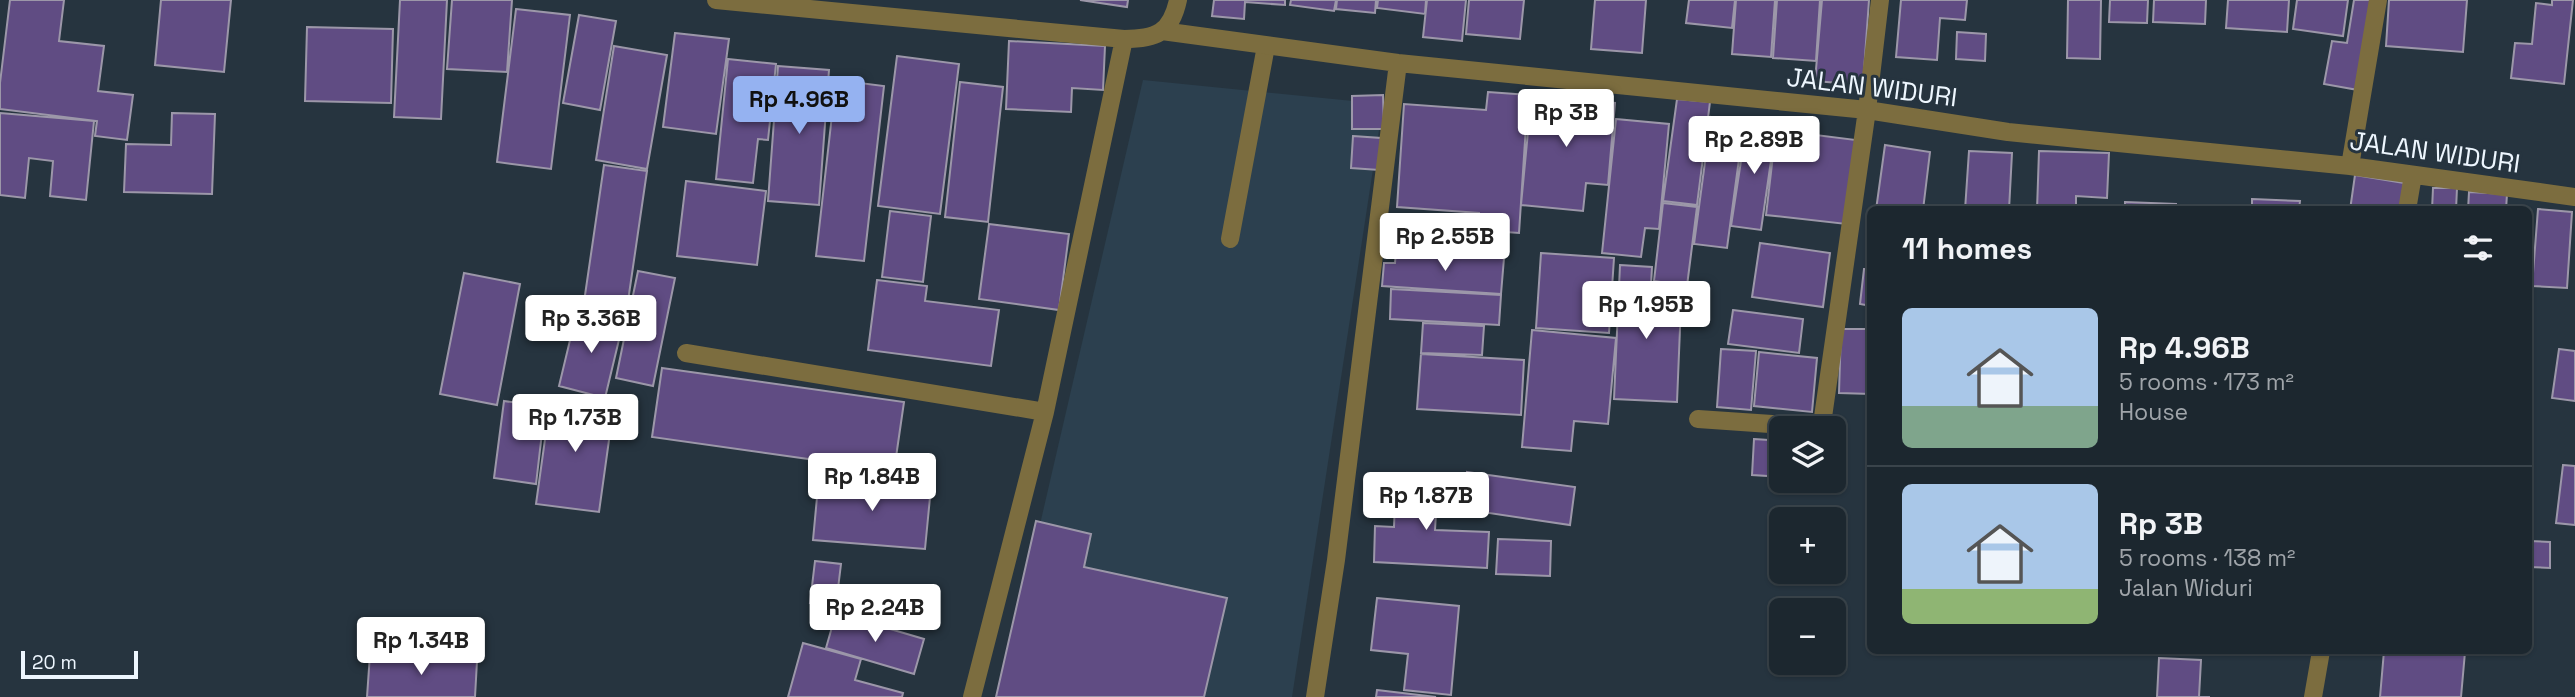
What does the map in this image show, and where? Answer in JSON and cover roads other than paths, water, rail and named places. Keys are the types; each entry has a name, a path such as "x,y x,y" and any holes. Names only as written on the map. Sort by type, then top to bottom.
{"street":[{"path":"716,0 1124,39 1153,37 1162,31 1174,19 1178,0"},
{"path":"1698,419 1815,427 1822,424 1880,0"},
{"path":"2350,166 2378,0"},
{"name":"JALAN WIDURI","path":"1162,31 1398,63 1867,110 2008,132 2350,166 2575,197"},
{"path":"972,697 1045,412 1124,39"},
{"path":"1230,239 1266,46"},
{"path":"1315,697 1336,560 1398,63"},
{"path":"2408,206 2413,175"},
{"path":"686,353 1045,412"},
{"path":"2313,697 2320,654"}]}
